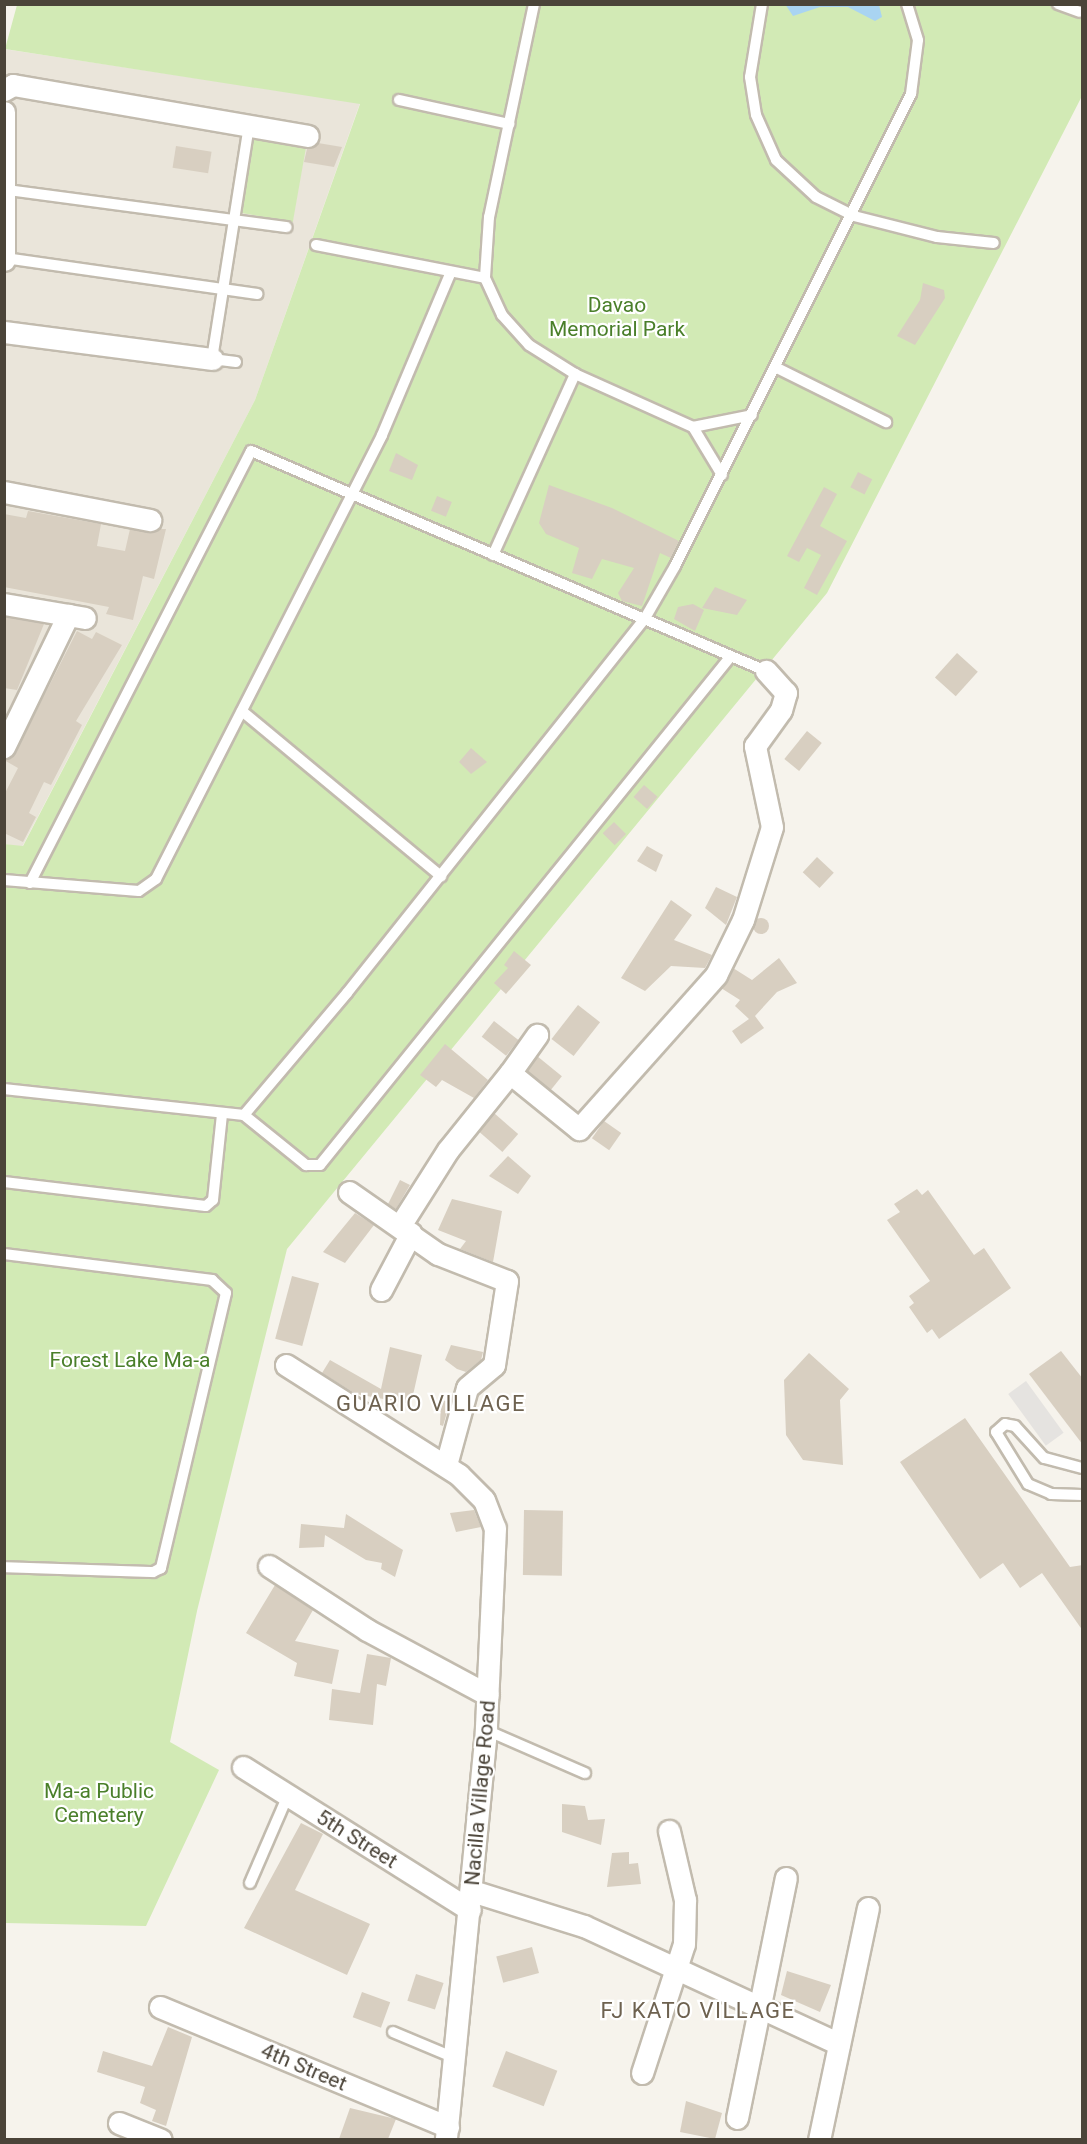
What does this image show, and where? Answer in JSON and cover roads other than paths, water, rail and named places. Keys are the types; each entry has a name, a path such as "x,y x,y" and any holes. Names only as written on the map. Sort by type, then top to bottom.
{"street":[{"path":"4,90 13,86 308,136"},
{"path":"4,112 5,259"},
{"path":"4,332 212,359"},
{"path":"4,492 150,520"},
{"path":"4,604 76,616 12,715 4,747"},
{"path":"510,1074 579,1129 716,975 743,920 771,835 772,809 755,746 781,710 786,693 766,671"},
{"path":"381,1290 406,1228 448,1150 510,1074 537,1035"},
{"path":"349,1192 406,1228 456,1264 507,1281 494,1365 467,1388 447,1465"},
{"name":"Nacilla Village Road","path":"286,1365 447,1465 484,1500 495,1528 486,1730 447,2133"},
{"path":"268,1566 367,1630 488,1695"},
{"name":"5th Street","path":"243,1767 471,1900 584,1926 677,1967 839,2044"},
{"path":"642,2073 677,1967 687,1924 669,1831"},
{"path":"737,2118 786,1878"},
{"path":"819,2139 868,1908"},
{"name":"4th Street","path":"160,2007 447,2133"},
{"path":"119,2123 161,2139"}],"lane":[{"path":"534,4 489,217 485,278 502,315 529,345 575,374 693,427 710,448 722,475"},
{"path":"762,4 750,77 756,115 776,160 816,197 854,216 937,237 994,243"},
{"path":"244,1114 441,876 644,620 777,368 854,216 911,94 918,40 907,4"},
{"path":"1058,4 1080,12"},
{"path":"399,100 509,124"},
{"path":"236,362 212,359 249,126"},
{"path":"6,190 287,227"},
{"path":"316,244 451,273 485,278"},
{"path":"5,259 257,294"},
{"path":"4,880 114,891 149,887 351,497 451,273"},
{"path":"777,368 886,423"},
{"path":"493,555 575,374"},
{"path":"693,427 752,415"},
{"path":"30,883 251,451 351,497 766,671"},
{"path":"4,1089 222,1115 244,1114 306,1165 320,1165 731,656"},
{"path":"242,711 441,876"},
{"path":"4,1182 206,1206 213,1200 222,1115"},
{"path":"4,1254 212,1280 223,1286 226,1300 161,1568 153,1572 4,1567"},
{"path":"1083,1468 1044,1458 1016,1426 1005,1424 996,1432 1028,1484 1051,1494 1083,1495"},
{"path":"486,1730 585,1773"},
{"path":"250,1883 288,1795"},
{"path":"393,2032 455,2058"}],"water":[{"path":"785,4 879,5 882,17 875,21 848,7 820,7 793,16"}],"district":[{"name":"GUARIO VILLAGE","path":"431,1404"},
{"name":"FJ KATO VILLAGE","path":"698,2011"}],"park label":[{"name":"Davao Memorial Park","path":"617,317"},
{"name":"Forest Lake Ma-a","path":"130,1360"},
{"name":"Ma-a Public Cemetery","path":"99,1803"}]}
